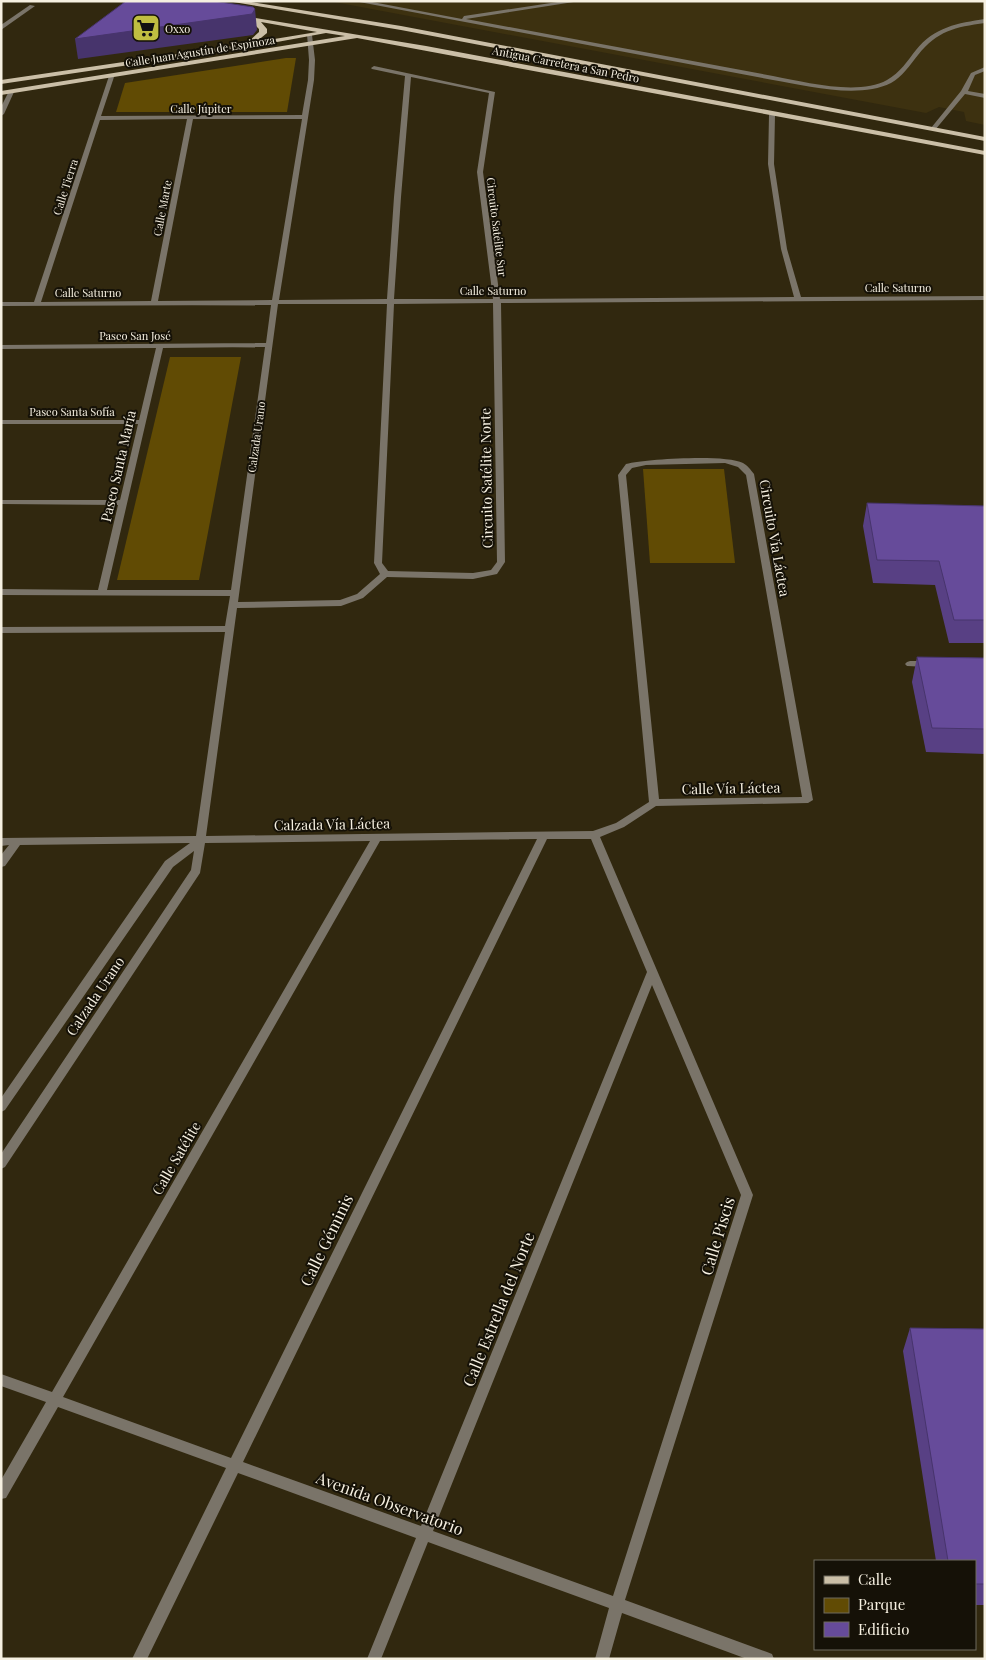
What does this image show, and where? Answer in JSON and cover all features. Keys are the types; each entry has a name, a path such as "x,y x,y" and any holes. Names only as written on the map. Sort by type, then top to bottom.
{"main road":[{"name":"Antigua Carretera a San Pedro","path":"230,1 401,28 985,139"},
{"name":"Antigua Carretera a San Pedro","path":"234,16 334,31 985,153"},
{"path":"244,46 263,34 263,29 253,19"},
{"name":"Calle Juan Agustín de Espinoza","path":"1,82 244,46 372,24"},
{"name":"Calle Juan Agustín de Espinoza","path":"1,93 311,45 401,28"}],"street":[{"path":"356,1 773,78 853,87 870,87 888,82 938,32 985,21"},
{"path":"455,19 577,1"},
{"path":"1,28 32,6"},
{"name":"Calzada Urano","path":"1,1164 196,870 274,302 311,80 311,45 309,35"},
{"name":"Circuito Satélite Sur","path":"374,68 492,92 480,172 497,302"},
{"path":"933,130 964,92 973,74 985,69"},
{"path":"233,605 341,603 360,596 385,574 378,563 390,301 397,174 408,75"},
{"name":"Calle Tierra","path":"38,303 111,77"},
{"path":"1,114 10,92"},
{"path":"964,92 985,96"},
{"path":"772,114 772,173 784,249 798,299"},
{"name":"Calle Júpiter","path":"98,118 304,118"},
{"name":"Calle Marte","path":"154,303 190,118"},
{"name":"Calle Saturno","path":"1,304 985,298"},
{"name":"Circuito Satélite Norte","path":"385,574 473,576 494,572 501,562 497,302"},
{"name":"Paseo San José","path":"1,347 269,345"},
{"name":"Paseo Santa María","path":"102,593 160,346"},
{"name":"Paseo Santa Sofía","path":"1,422 142,422"},
{"name":"Circuito Vía Láctea","path":"654,803 622,475 629,466 646,463 725,461 741,465 750,474 808,800"},
{"path":"1,502 123,503"},
{"path":"1,592 234,593"},
{"path":"1,630 230,630"},
{"path":"910,664 938,664"},
{"name":"Calle Vía Láctea","path":"654,803 808,800"},
{"name":"Calzada Vía Láctea","path":"1,842 594,835 620,825 654,803"},
{"name":"Calle Piscis","path":"594,835 747,1195 617,1604 602,1659"},
{"name":"Calle Géminis","path":"139,1659 233,1464 544,836"},
{"name":"Calle Satélite","path":"1,1493 377,838"},
{"name":"Calzada Urano","path":"1,1108 169,864 201,840"},
{"path":"1,863 17,842"},
{"name":"Calle Estrella del Norte","path":"374,1659 652,973"},
{"name":"Avenida Observatorio","path":"1,1380 767,1659"}],"shaded area":[{"path":"329,1 985,1 985,125 966,121 964,112 939,107 926,113"}],"green space":[{"path":"296,58 287,112 116,112 125,83"},
{"path":"170,357 241,357 199,580 117,580"},
{"path":"643,469 724,469 735,563 650,563"}],"building":[{"path":"126,1 214,1 253,7 255,9 252,14 75,39"},
{"path":"867,503 985,506 985,620 954,620 939,561 877,560"},
{"path":"917,657 985,658 985,729 932,728"},
{"path":"910,1328 985,1329 985,1584 976,1584 976,1560 948,1560"}],"place":[{"name":"Oxxo","path":"146,28"}]}
